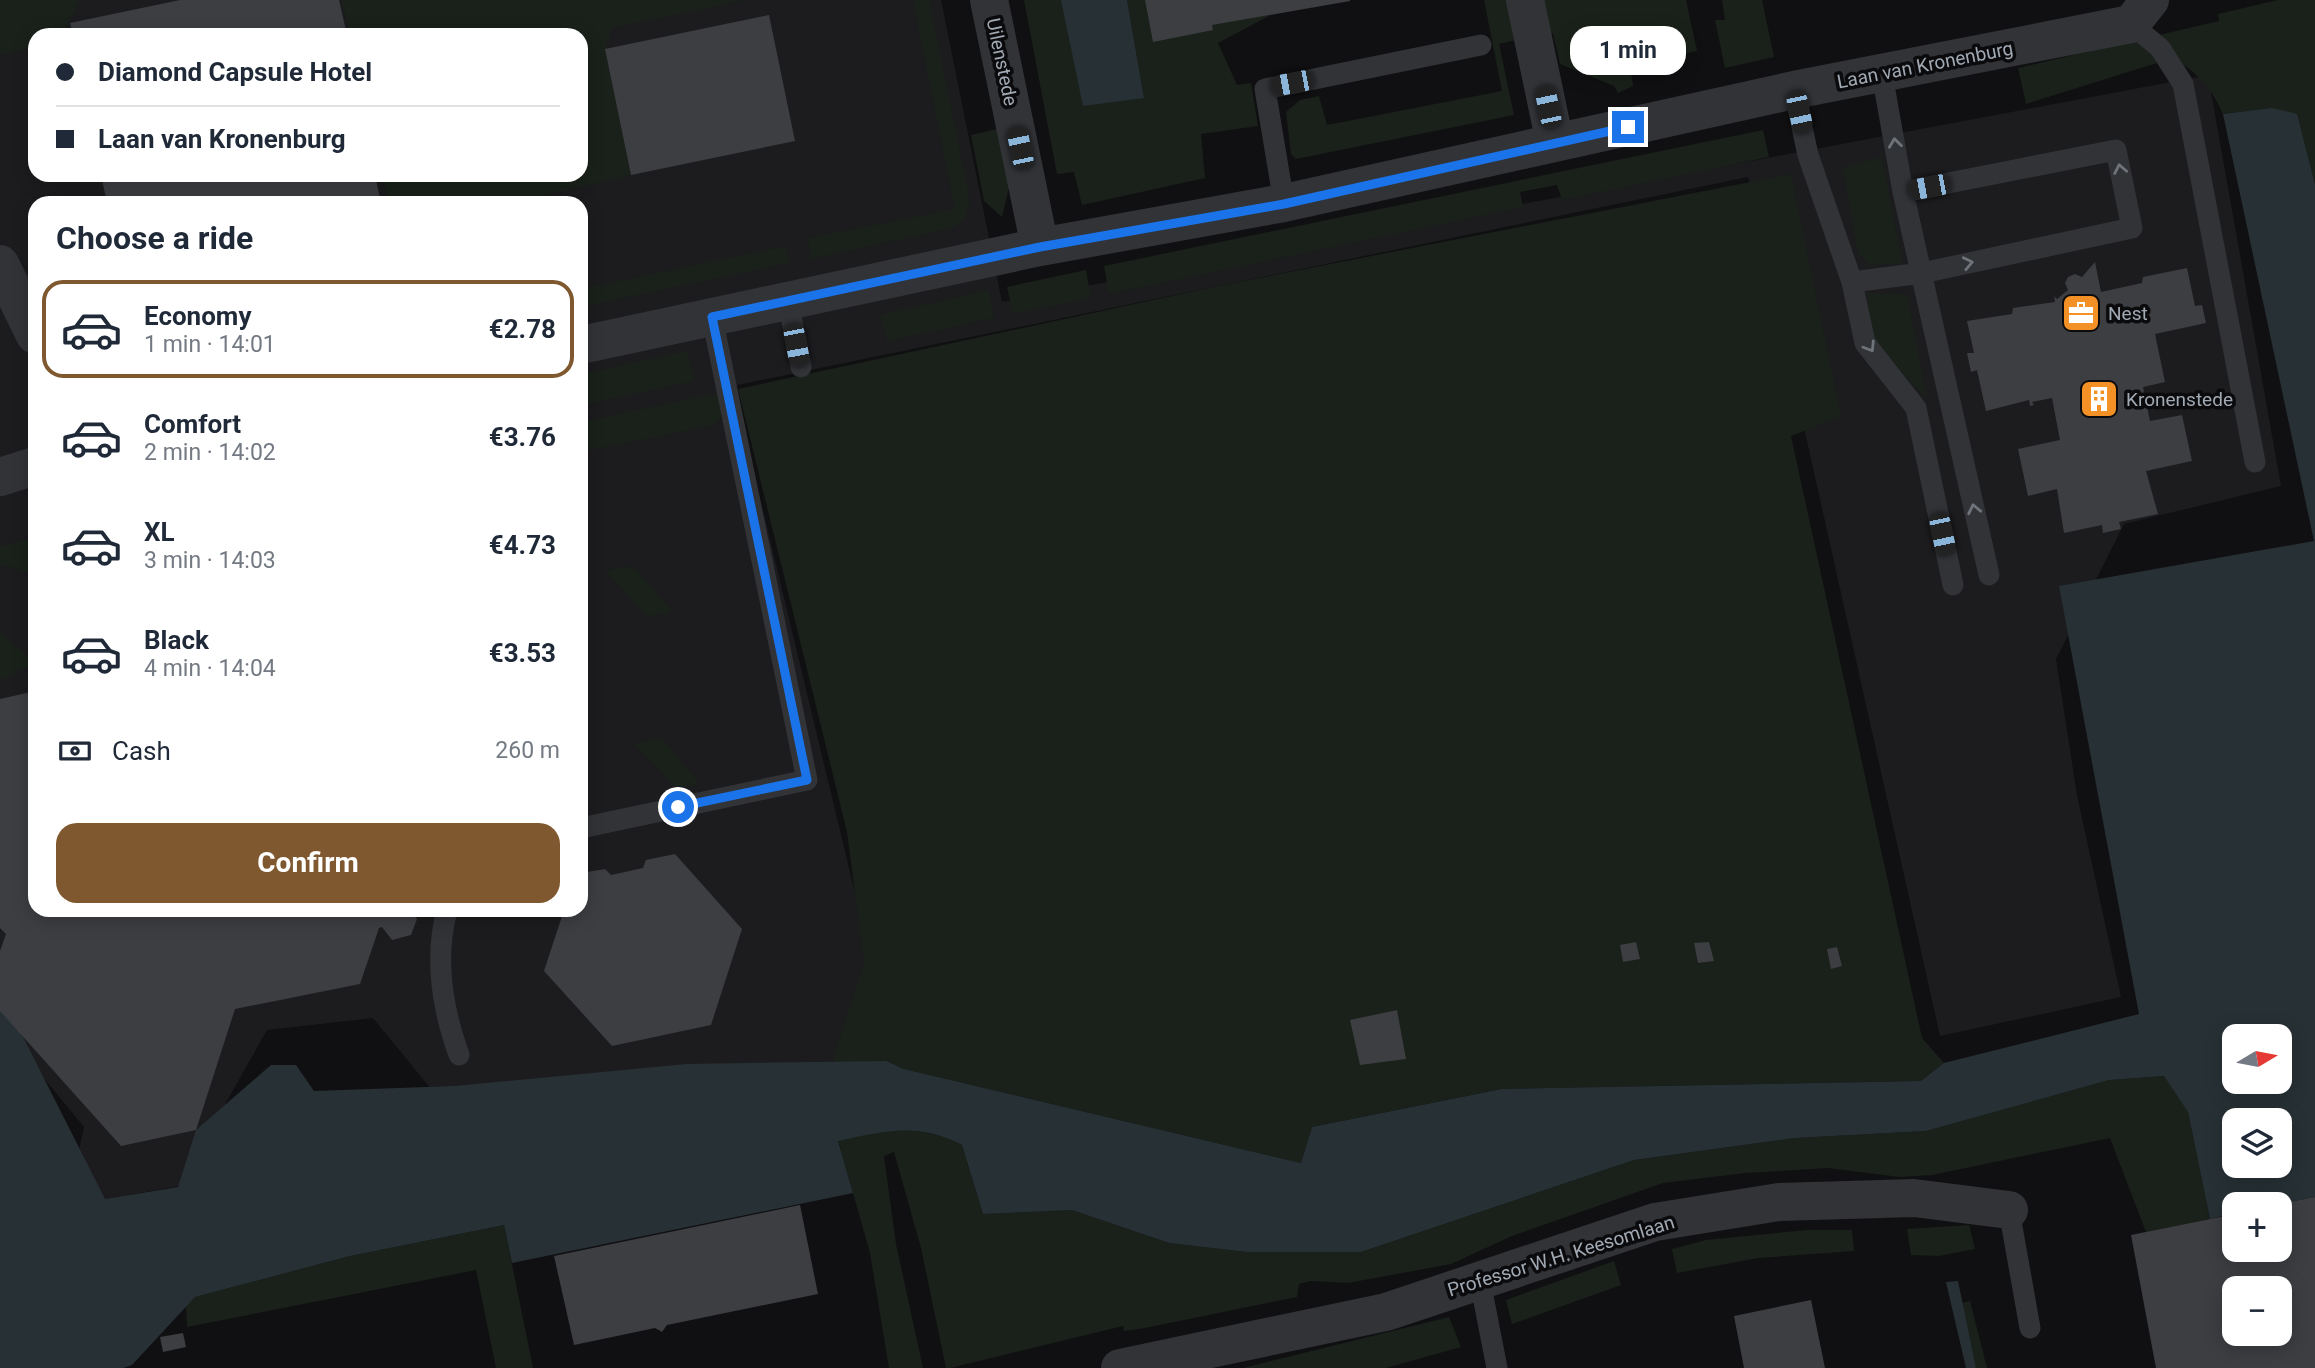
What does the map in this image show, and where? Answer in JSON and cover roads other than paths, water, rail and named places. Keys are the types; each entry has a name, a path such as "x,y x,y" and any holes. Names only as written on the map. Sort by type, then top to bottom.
{"street":[{"name":"Uilenstede","path":"989,0 1040,247"},
{"path":"1525,0 1555,144"},
{"name":"Laan van Kronenburg","path":"588,344 1040,247 1284,204 1794,90 1882,74 2140,12"},
{"path":"0,264 28,321"},
{"path":"0,477 28,469"},
{"name":"Professor W.H. Keesomlaan","path":"1120,1368 1386,1312 1655,1222 1779,1202 1914,1198 2009,1210"}],"lane":[{"path":"2140,12 2183,84 2255,462"},
{"path":"1284,204 1265,89 1481,46"},
{"path":"1882,74 1903,192 1989,575"},
{"path":"1794,90 1808,155 1852,282 1865,342 1916,408 1953,585"},
{"path":"1852,282 1922,273 2132,228 2116,150 1903,192"},
{"path":"788,301 801,367"},
{"path":"588,827 807,780 712,317"},
{"path":"445,917 440,938 445,1019 458,1055"},
{"path":"2009,1210 2030,1328"},
{"path":"1480,1280 1497,1368"}],"place":[{"name":"Nest","path":"2081,313"},
{"name":"Kronenstede","path":"2099,399"}]}
